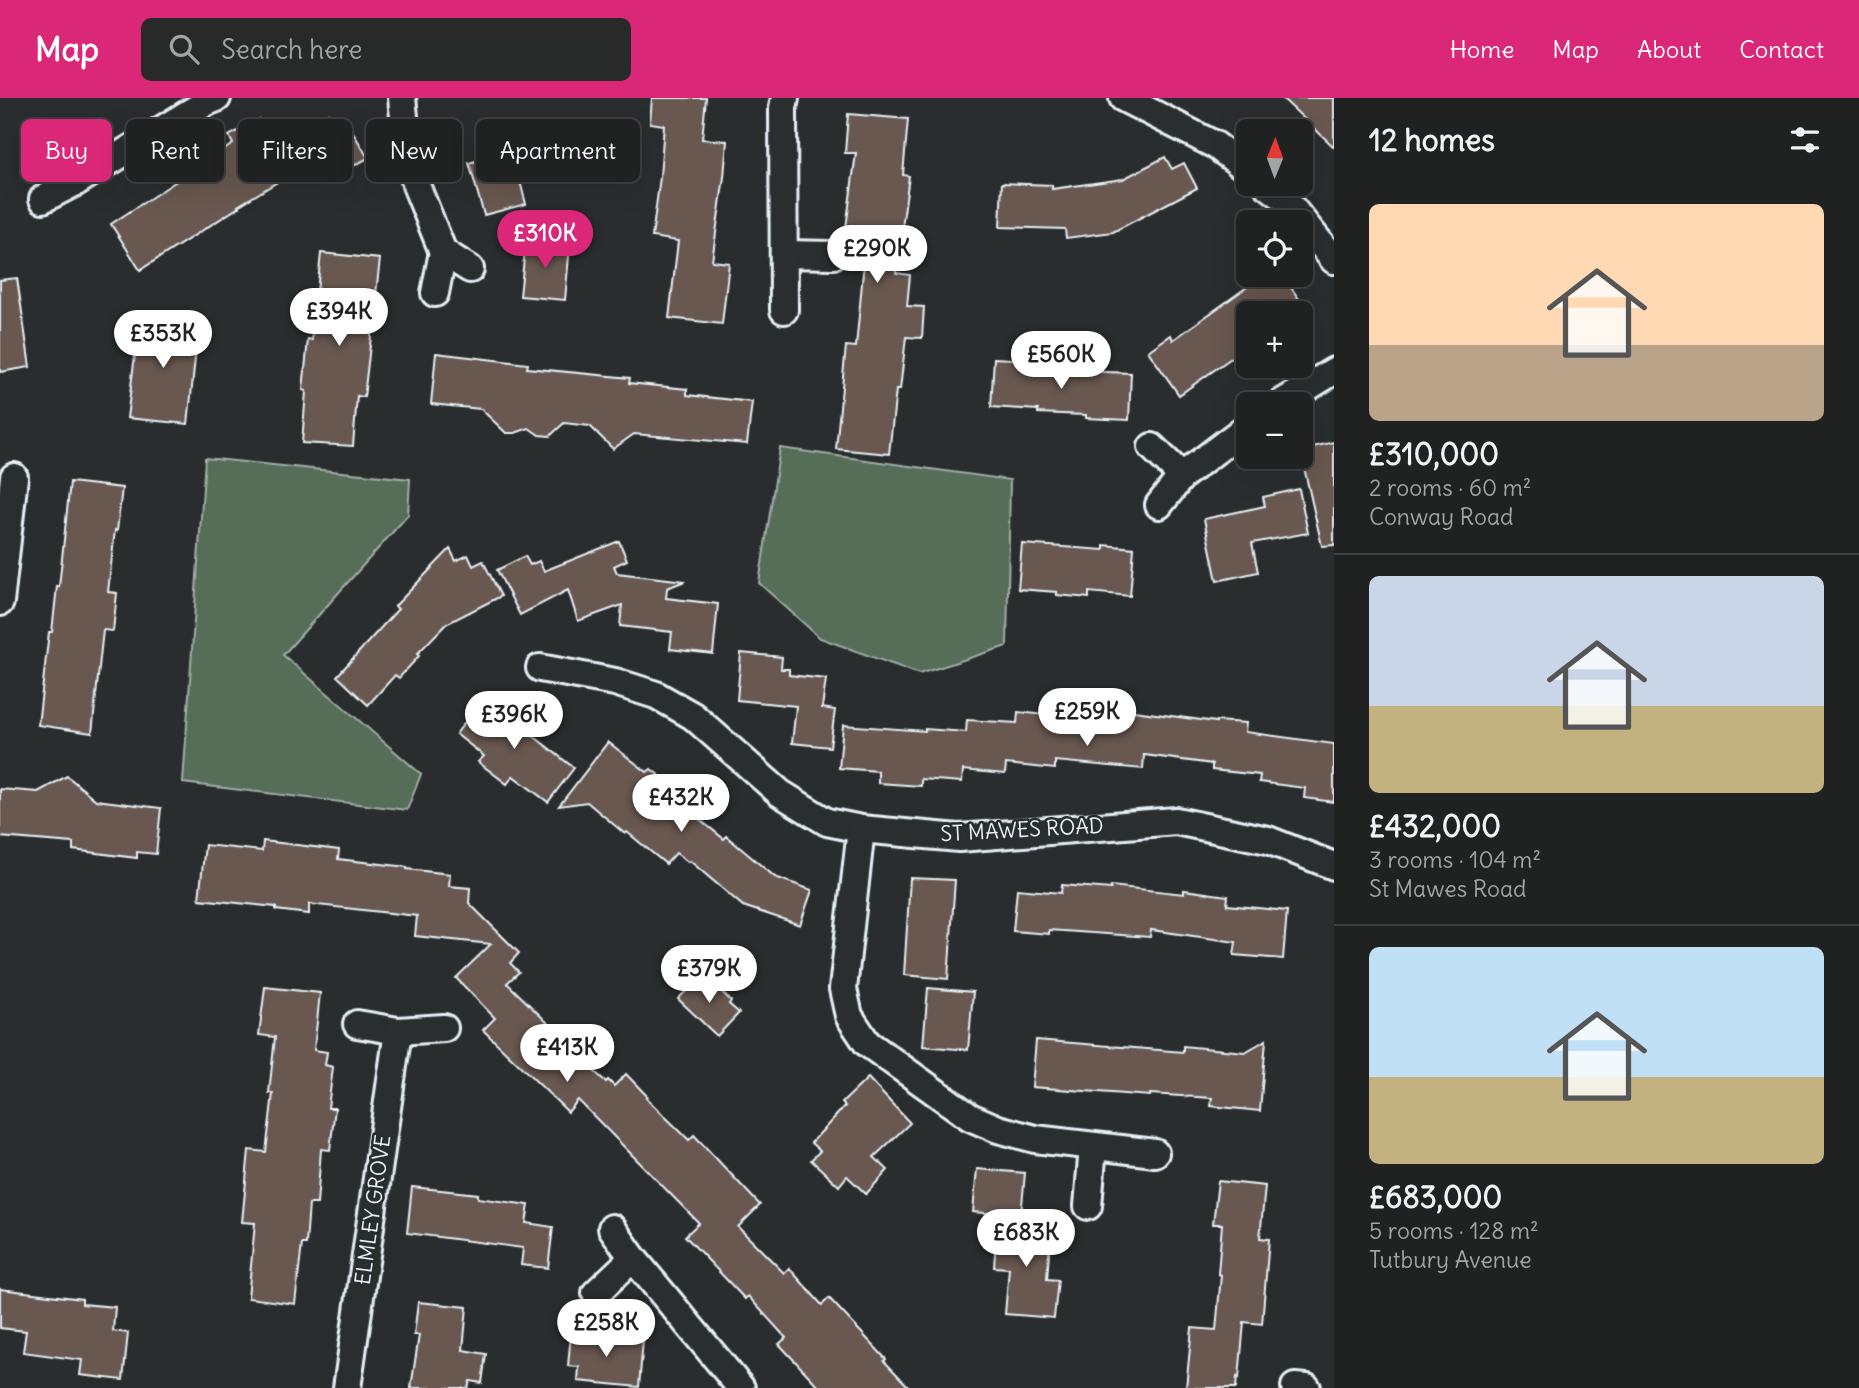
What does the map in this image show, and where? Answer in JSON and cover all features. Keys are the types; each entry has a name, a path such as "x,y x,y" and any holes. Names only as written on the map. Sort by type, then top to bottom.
{"street":[{"path":"112,160 216,98"},
{"path":"402,98 416,185 443,252 435,293"},
{"path":"784,310 785,98"},
{"path":"1123,98 1215,145 1236,161"},
{"path":"43,199 76,182"},
{"path":"1282,196 1334,260"},
{"path":"443,252 470,269"},
{"path":"785,254 833,255"},
{"path":"1300,392 1334,371"},
{"path":"1158,505 1182,476 1236,435"},
{"path":"1152,447 1182,476"},
{"path":"0,602 5,519 14,477"},
{"name":"ST MAWES ROAD","path":"540,668 615,682 656,695 693,716 780,793 827,822 860,829 959,838 1176,821 1268,840 1334,866"},
{"path":"860,829 843,989 849,1016 867,1043 970,1117 998,1129 1035,1139 1155,1153"},
{"path":"357,1024 398,1031 444,1028"},
{"name":"ELMLEY GROVE","path":"347,1388 398,1031"},
{"path":"1088,1206 1093,1146"},
{"path":"612,1228 633,1258 741,1388"},
{"path":"596,1293 633,1258"}],"green space":[{"path":"780,448 1010,480 1007,646 919,674 820,638 759,583"},
{"path":"205,458 410,479 408,515 283,655 421,774 407,810 183,783"}],"building":[{"path":"652,98 706,98 702,139 727,141 712,261 729,263 722,324 669,318 678,241 652,237 664,125 650,123"},
{"path":"1282,98 1334,98 1334,147 1313,127 1313,119 1304,119"},
{"path":"328,113 332,119 317,119"},
{"path":"848,114 908,119 903,175 909,176 896,273 910,275 907,306 924,307 922,338 906,337 900,390 896,390 889,454 836,449 846,346 856,347 867,230 846,228 856,153 845,153"},
{"path":"352,130 366,155 366,159 352,167"},
{"path":"238,131 238,182 277,182 140,270 111,224 175,182 224,182 224,150 233,144 229,136"},
{"path":"1165,157 1172,169 1184,163 1197,188 1113,232 1066,238 1065,229 1000,227 1002,183 1052,185 1052,189 1123,179"},
{"path":"476,161 476,182 520,182 526,204 484,215 469,163"},
{"path":"526,240 570,245 565,300 520,296"},
{"path":"321,253 380,259 364,397 357,396 353,446 302,443 308,339 312,340"},
{"path":"17,278 30,367 0,372 0,280"},
{"path":"1247,287 1291,287 1300,301 1236,301 1236,355 1179,395 1148,351 1171,335 1173,340"},
{"path":"140,315 199,321 188,424 127,418"},
{"path":"436,353 528,364 527,368 630,378 629,383 687,389 687,395 752,402 747,444 634,434 613,449 590,426 564,423 550,436 539,435 529,428 506,433 481,409 431,404"},
{"path":"994,358 1032,360 1031,369 1131,373 1129,420 991,407"},
{"path":"1334,442 1334,545 1322,546 1304,469 1313,469 1313,447"},
{"path":"70,482 122,488 108,592 117,593 113,631 103,630 92,733 38,725 49,632 52,632 57,586 59,587"},
{"path":"1299,489 1308,533 1252,543 1258,572 1217,581 1204,519 1265,506 1263,497"},
{"path":"619,541 627,560 614,566 617,573 685,581 667,588 666,598 718,604 713,654 670,649 672,632 620,626 622,605 578,621 568,590 520,615 497,570 525,556 530,565 539,561 544,571"},
{"path":"1022,544 1104,550 1104,545 1134,548 1130,596 1089,592 1089,598 1018,589"},
{"path":"450,549 456,561 468,555 473,566 483,561 501,596 446,624 417,654 419,656 399,678 395,675 368,705 337,676 398,609 395,606"},
{"path":"741,653 782,657 781,669 789,669 789,675 826,679 822,708 835,710 830,747 792,743 796,706 737,700"},
{"path":"484,697 574,768 548,802 513,776 507,784 478,762 484,756 456,734"},
{"path":"1067,702 1216,722 1246,723 1245,732 1334,744 1334,802 1304,798 1305,788 1259,782 1260,775 1212,770 1212,764 1144,755 1143,769 1055,761 1055,769 1006,764 1005,774 963,770 962,782 921,779 921,786 878,783 878,771 839,768 843,725 966,732 967,720 1017,723 1018,712 1066,717"},
{"path":"608,742 647,772 651,769 674,787 668,794 724,839 726,836 775,877 812,890 800,925 743,906 690,861 676,853 666,864 587,802 559,806"},
{"path":"67,776 96,800 161,808 156,854 137,852 137,858 73,850 73,843 0,837 0,789 38,792"},
{"path":"263,841 339,850 338,859 450,874 449,886 470,888 469,903 519,953 510,963 519,972 507,983 555,1030 552,1033 606,1082 608,1080 614,1086 626,1074 648,1097 646,1098 689,1140 694,1135 760,1205 738,1227 784,1273 789,1268 822,1305 829,1298 910,1388 820,1388 779,1344 786,1338 748,1296 745,1299 685,1236 699,1223 578,1100 568,1112 483,1030 495,1018 456,978 491,944 415,936 417,916 309,904 309,914 276,910 276,907 199,899 205,845 262,851"},
{"path":"910,878 955,880 948,979 904,975"},
{"path":"1062,885 1111,889 1111,886 1184,894 1184,890 1228,896 1227,905 1287,911 1283,959 1234,955 1236,942 1151,930 1150,937 1049,930 1049,934 1013,931 1017,889 1061,893"},
{"path":"703,974 731,1001 729,1004 739,1013 717,1036 678,999"},
{"path":"265,987 320,993 314,1050 327,1052 325,1065 333,1067 328,1108 335,1108 330,1150 321,1149 317,1204 309,1204 306,1244 302,1244 295,1304 248,1298 255,1223 242,1222 249,1150 266,1152 273,1093 269,1093 275,1037 259,1035"},
{"path":"928,988 973,992 968,1050 923,1046"},
{"path":"1036,1040 1183,1052 1183,1046 1245,1052 1266,1040 1260,1111 1211,1106 1212,1098 1032,1087"},
{"path":"868,1078 910,1123 874,1157 888,1170 866,1194 847,1176 839,1186 811,1160 820,1151 811,1143 845,1106 842,1103"},
{"path":"977,1169 1025,1173 1021,1216 973,1212"},
{"path":"1218,1181 1265,1186 1260,1238 1269,1239 1262,1324 1244,1322 1236,1388 1186,1388 1192,1328 1216,1330 1222,1224 1213,1224"},
{"path":"412,1187 478,1194 478,1198 529,1205 526,1223 553,1227 548,1268 521,1265 523,1248 407,1233"},
{"path":"997,1223 1051,1227 1047,1279 1058,1280 1054,1318 1005,1314 1009,1268 994,1267"},
{"path":"0,1289 82,1299 82,1304 115,1307 113,1331 128,1333 123,1380 80,1375 82,1360 23,1352 26,1331 0,1328"},
{"path":"418,1302 467,1307 463,1350 486,1354 482,1383 470,1381 468,1388 411,1388 419,1335 414,1335"},
{"path":"571,1333 643,1340 639,1387 578,1381 579,1367 568,1366"}]}
